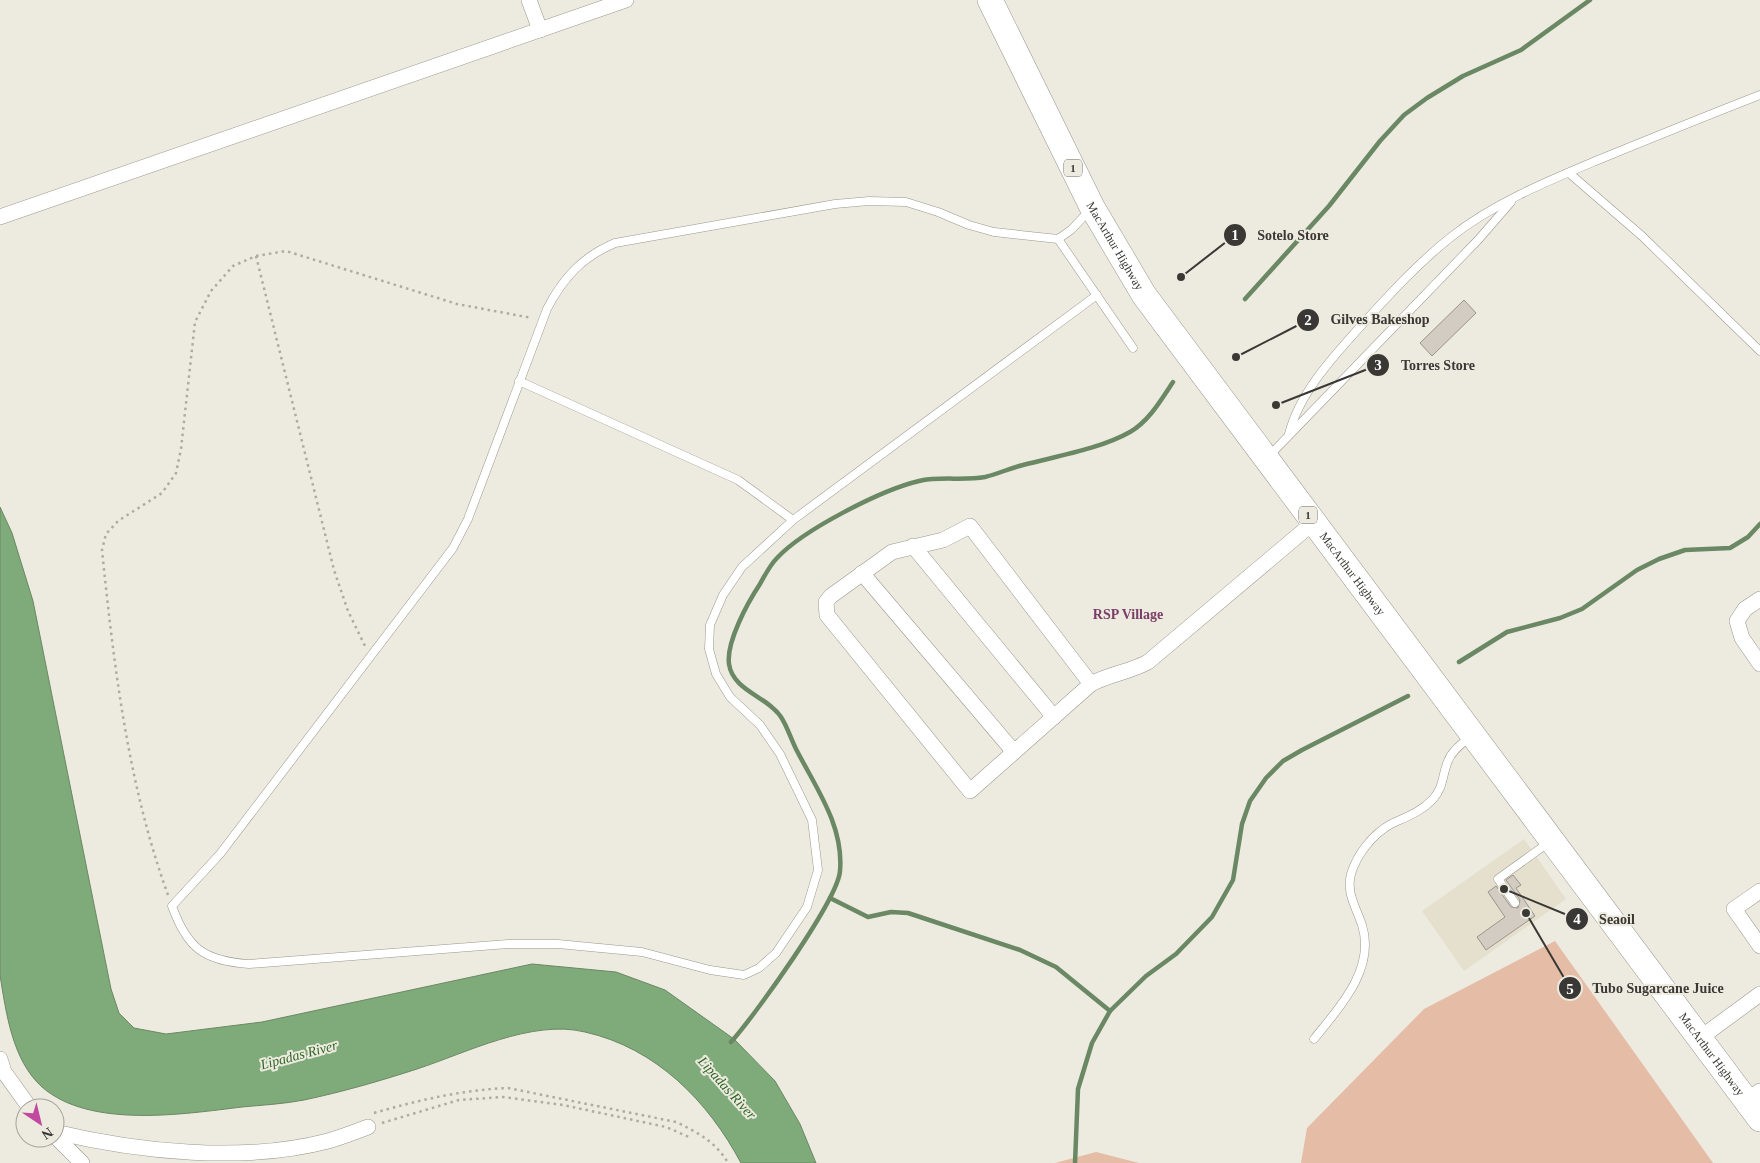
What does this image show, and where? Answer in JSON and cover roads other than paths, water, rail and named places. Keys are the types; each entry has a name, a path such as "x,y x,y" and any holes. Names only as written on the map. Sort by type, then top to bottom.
{"highway":[{"name":"MacArthur Highway","path":"990,0 1092,207 1144,295 1700,1038 1755,1103"}],"street":[{"path":"529,0 540,30"},
{"path":"0,217 626,0"},
{"path":"1091,684 970,526 943,540 892,552 831,596 825,607 827,615 970,791 1091,684 1103,678 1135,670 1148,662 1314,522"},
{"path":"913,546 1054,717"},
{"path":"862,573 1014,752"},
{"path":"1760,599 1745,609 1737,621 1742,638 1760,664"},
{"path":"1760,891 1734,909 1760,946"},
{"path":"1700,1038 1760,994"},
{"path":"0,1059 4,1072 23,1098"},
{"path":"65,1136 163,1151 237,1153 287,1150 328,1141 370,1120"},
{"path":"65,1145 82,1163"}],"lane":[{"path":"1289,434 1295,416 1318,378 1351,336 1421,262 1451,237 1478,218 1569,172 1760,95"},
{"path":"1569,172 1642,236 1760,351"},
{"path":"1266,458 1478,240 1514,199"},
{"path":"1092,207 1071,230 1058,238 994,232 906,202 869,201 835,204 615,243 596,251 581,261 555,293 542,320 468,519 453,548 220,854 172,906 179,926 190,941 206,955 223,962 249,964 508,944 558,944 642,952 710,970 744,975 759,968 776,953 807,907 818,870 812,820 780,754 760,725 730,697 716,674 709,650 710,625 723,595 742,567 793,520 1097,295"},
{"path":"1058,238 1133,348"},
{"path":"520,381 738,480 793,520"},
{"path":"1314,1039 1352,990 1363,963 1365,946 1362,925 1349,892 1351,874 1359,856 1380,832 1418,812 1432,800 1444,782 1447,762 1451,755 1473,735"},
{"path":"1515,903 1498,879 1552,840"}],"water":[{"name":"Lipadas River","path":"0,507 12,533 33,601 111,989 119,1013 134,1028 166,1034 262,1022 532,964 616,972 665,990 734,1039 775,1081 800,1124 816,1163 741,1163 713,1119 677,1080 657,1064 635,1050 611,1040 585,1032 565,1029 521,1034 375,1082 296,1101 166,1115 111,1114 85,1109 65,1101 65,1098 59,1098 42,1087 32,1076 17,1049 12,1035 0,975"}],"waterway":[{"path":"1245,299 1329,206 1380,141 1404,115 1463,76 1521,50 1590,0"},
{"path":"731,1042 775,985 810,932 836,886 840,871 838,838 833,823 820,793 781,717 768,704 737,681 729,664 731,645 739,622 770,567 789,547 805,535 843,512 884,493 919,481 985,477 1018,466 1092,448 1118,438 1143,422 1154,410 1173,382"},
{"path":"1459,662 1507,632 1560,618 1582,609 1637,570 1659,559 1685,550 1730,548 1748,537 1760,524"},
{"path":"1075,1163 1078,1089 1092,1043 1110,1011 1146,976 1176,954 1212,917 1233,880 1242,824 1250,801 1266,778 1283,761 1302,750 1408,696"},
{"path":"830,898 868,917 891,912 908,913 1020,950 1056,967 1110,1011"}],"place":[{"name":"Sotelo Store","path":"1181,277"},
{"name":"Gilves Bakeshop","path":"1236,357"},
{"name":"Torres Store","path":"1276,405"},
{"name":"Seaoil","path":"1504,889"},
{"name":"Tubo Sugarcane Juice","path":"1526,913"}],"district":[{"name":"RSP Village","path":"1128,614"}]}
